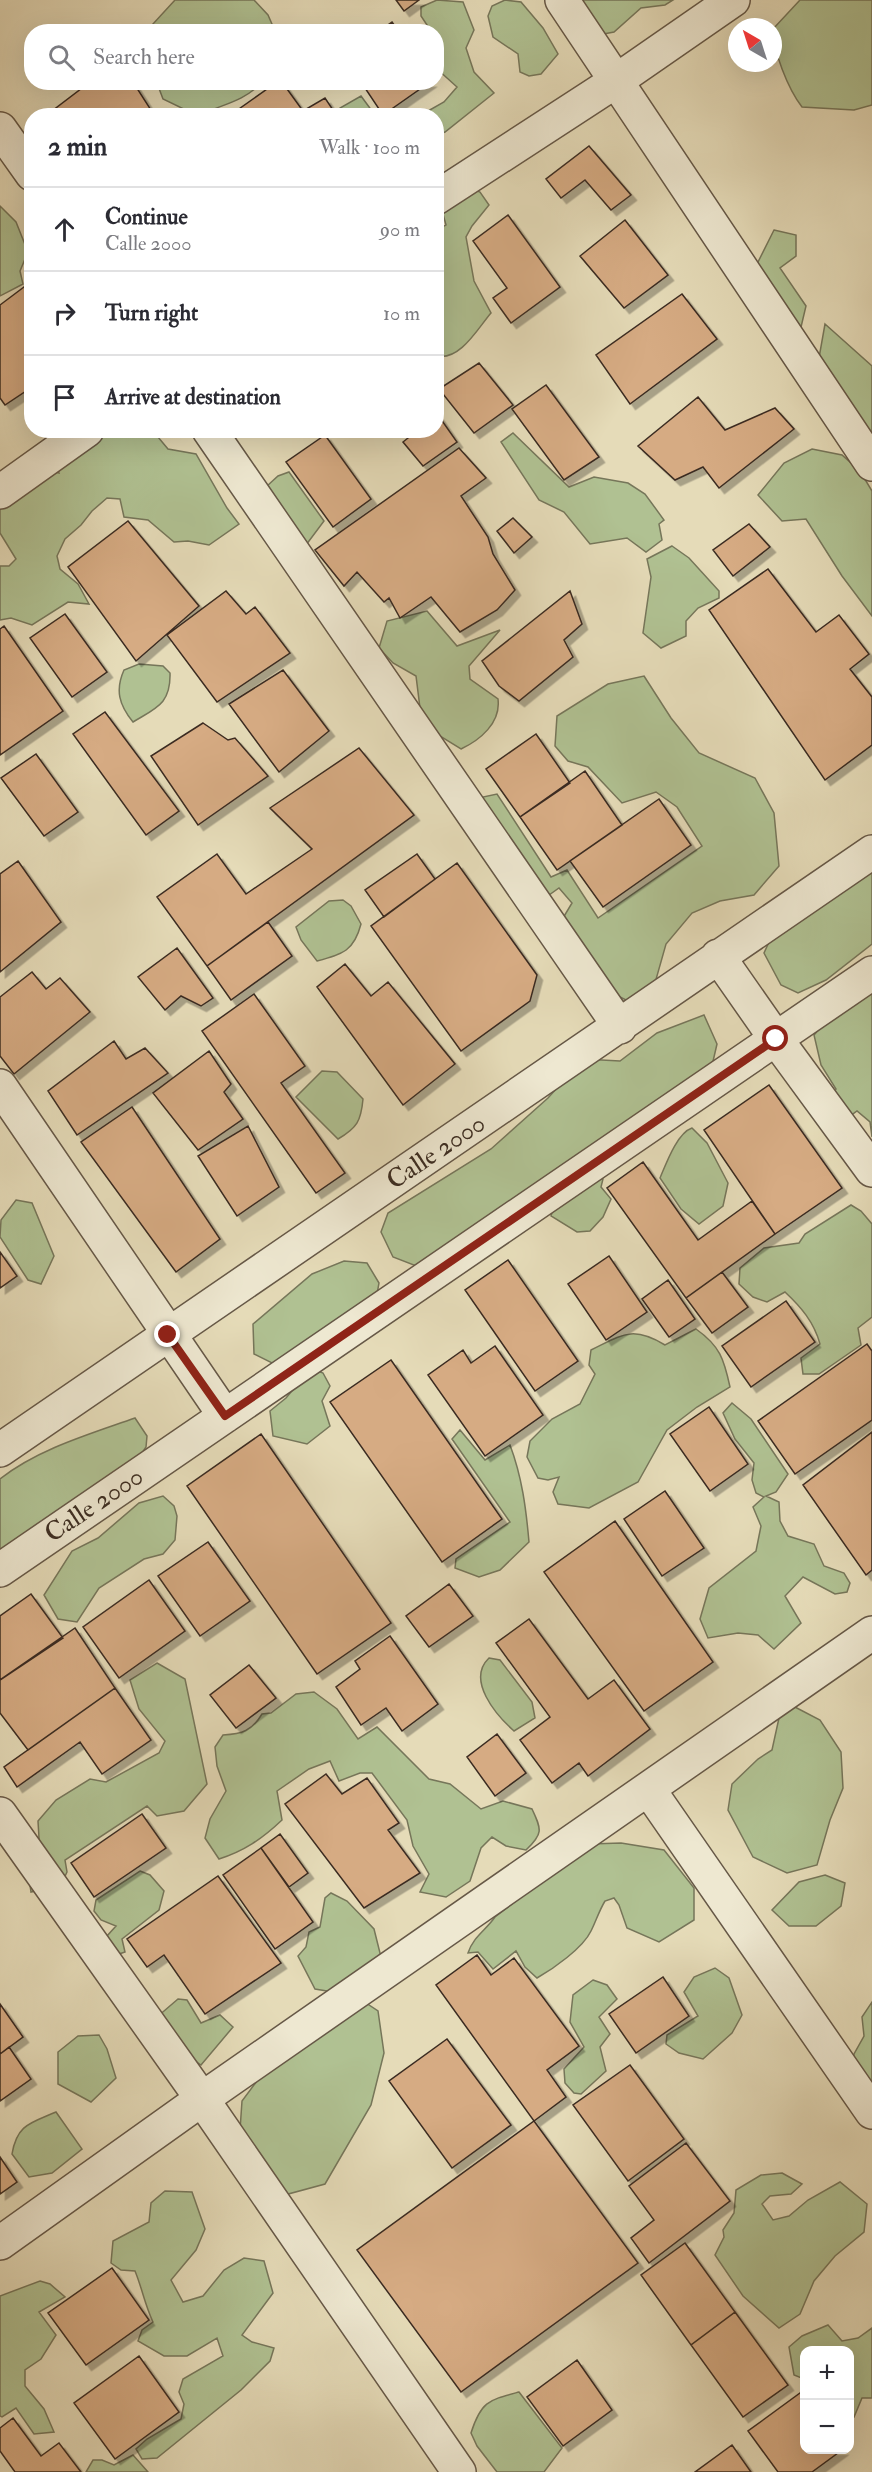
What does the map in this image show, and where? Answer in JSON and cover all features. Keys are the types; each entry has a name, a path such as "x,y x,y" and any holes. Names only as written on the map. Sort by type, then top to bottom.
{"street":[{"path":"562,0 872,464"},
{"path":"444,193 616,81 733,0"},
{"path":"0,129 24,163"},
{"path":"0,492 76,438"},
{"path":"215,438 620,1027"},
{"name":"Calle 2000","path":"0,1450 620,1027 718,956 872,852"},
{"path":"718,956 872,1170"},
{"name":"Calle 2000","path":"0,1570 872,973"},
{"path":"0,1086 225,1416"},
{"path":"0,2242 872,1633"},
{"path":"649,1790 872,2112"},
{"path":"0,1814 202,2099 459,2472"}],"green space":[{"path":"175,0 254,0 268,15 272,24 153,24"},
{"path":"437,0 463,2 474,30 466,48 474,72 494,93 444,132 444,108 433,108 444,102 457,87 444,75 444,24 426,24 421,16 421,7"},
{"path":"505,0 521,2 543,28 558,54 541,74 529,76 520,72 518,54 493,37 488,16 492,6"},
{"path":"573,0 673,0 665,5 641,8 614,32 588,37"},
{"path":"800,0 872,0 872,105 854,110 802,107 782,68 782,19"},
{"path":"160,90 254,90 217,108 182,108 163,99"},
{"path":"361,96 370,108 340,108"},
{"path":"465,186 480,192 489,205 466,237 474,281 491,313 461,349 445,356 444,226 446,225 444,204"},
{"path":"0,206 16,222 24,242 24,262 20,271 23,284 0,296"},
{"path":"774,230 796,235 796,256 780,268 806,306 801,327 783,331 754,270"},
{"path":"825,324 872,366 872,441 817,369"},
{"path":"513,433 569,487 594,477 628,483 645,494 664,520 659,524 662,540 646,552 627,538 590,544 564,512 539,500 501,442"},
{"path":"56,438 159,438 168,449 196,454 227,508 239,524 209,545 188,541 174,542 148,520 124,517 120,499 107,498 65,539 57,556 60,569 78,584 89,604 68,602 32,625 11,618 0,620 0,566 9,566 16,559 0,533 0,479 46,470 59,473 50,443"},
{"path":"812,449 842,455 860,471 872,491 872,616 842,576 806,519 782,521 758,495 784,463"},
{"path":"289,472 324,521 306,545 266,500 267,486 278,476"},
{"path":"672,546 689,558 719,591 719,598 698,608 686,621 686,636 661,648 643,633 651,577 647,559"},
{"path":"427,611 457,646 500,630 469,666 470,679 498,699 496,716 482,736 461,749 435,733 421,716 416,676 393,663 379,648 387,621"},
{"path":"139,664 163,666 170,673 170,683 168,692 160,704 133,722 124,710 119,691 124,670"},
{"path":"644,676 671,718 699,753 755,778 774,813 779,866 754,895 720,901 692,913 666,944 655,983 636,1005 602,988 560,923 572,903 559,888 535,905 487,815 483,797 497,794 551,877 567,870 598,918 702,846 677,807 656,792 622,803 588,767 568,761 555,746 557,716 608,684"},
{"path":"872,859 872,944 826,980 798,993 781,985 764,953 775,929"},
{"path":"343,900 351,906 361,924 358,933 346,950 317,961 301,940 296,927 329,901"},
{"path":"872,968 872,1137 870,1122 857,1111 850,1116 828,1103 836,1089 821,1065 814,1035"},
{"path":"704,1015 717,1044 711,1070 590,1165 603,1179 601,1187 611,1199 603,1217 590,1231 577,1232 551,1216 561,1180 424,1269 393,1257 381,1232 388,1213 491,1149 548,1098 583,1059 620,1061 657,1033"},
{"path":"322,1071 337,1072 363,1099 357,1123 338,1139 296,1097"},
{"path":"692,1128 707,1143 728,1183 723,1206 699,1224 681,1209 660,1178 677,1142"},
{"path":"16,1200 32,1203 54,1256 41,1284 28,1280 0,1237 1,1220"},
{"path":"851,1205 861,1211 872,1224 872,1317 858,1328 861,1345 819,1374 803,1374 801,1358 820,1344 811,1322 785,1292 767,1302 753,1297 739,1284 740,1268 764,1248 799,1243 805,1234"},
{"path":"344,1261 367,1263 379,1283 376,1300 276,1365 254,1354 253,1324 312,1274"},
{"path":"696,1329 716,1347 726,1369 730,1387 697,1407 667,1430 638,1482 589,1508 558,1504 553,1492 559,1477 548,1480 538,1478 527,1457 530,1441 552,1419 580,1404 595,1374 589,1365 591,1350 627,1334 644,1335 665,1345"},
{"path":"311,1368 323,1373 330,1386 322,1401 330,1426 307,1444 273,1436 270,1411 286,1398"},
{"path":"732,1403 751,1419 788,1474 776,1492 766,1496 779,1502 780,1521 788,1536 814,1544 824,1566 844,1573 850,1583 847,1592 835,1594 803,1577 785,1596 801,1623 774,1649 758,1635 738,1633 708,1638 700,1619 709,1588 756,1551 761,1526 753,1507 764,1497 756,1493 752,1480 754,1463 735,1439 723,1413"},
{"path":"135,1418 147,1436 146,1447 128,1474 0,1576 0,1479 15,1468 48,1451"},
{"path":"460,1430 485,1460 510,1445 520,1481 526,1517 529,1542 500,1570 479,1577 455,1568 456,1559 510,1522 452,1439"},
{"path":"163,1496 174,1506 177,1516 175,1540 163,1554 144,1559 99,1588 77,1622 58,1619 44,1595 72,1551 98,1538 139,1503"},
{"path":"489,1658 500,1660 532,1702 535,1718 514,1731 492,1707 482,1687 483,1667"},
{"path":"157,1663 185,1679 207,1784 184,1811 157,1816 147,1806 65,1860 67,1872 61,1885 31,1892 29,1878 40,1855 38,1821 56,1800 90,1779 106,1782 159,1753 165,1741 139,1709 130,1680"},
{"path":"314,1692 337,1709 358,1739 377,1727 429,1779 450,1784 481,1809 503,1801 532,1809 539,1827 536,1840 526,1850 506,1846 492,1837 481,1848 470,1881 446,1897 420,1892 429,1874 413,1846 407,1820 372,1773 360,1773 339,1781 330,1761 309,1769 277,1791 282,1820 275,1827 245,1848 219,1859 205,1838 210,1819 226,1791 217,1766 215,1747 223,1735 236,1734 250,1728 262,1714 271,1713 296,1694"},
{"path":"793,1706 820,1720 841,1752 843,1788 830,1820 817,1865 787,1873 753,1857 728,1810 732,1784 758,1759 772,1750 779,1718"},
{"path":"621,1843 664,1850 694,1888 694,1920 659,1942 627,1928 619,1905 614,1898 605,1901 587,1938 559,1964 537,1978 525,1967 516,1951 493,1969 478,1952 468,1953 476,1938 495,1917 590,1844"},
{"path":"140,1871 150,1875 164,1891 159,1910 122,1939 125,1952 116,1955 107,1936 116,1926 101,1920 94,1911 96,1900"},
{"path":"825,1875 845,1883 841,1906 816,1926 789,1926 772,1910 799,1882"},
{"path":"331,1893 347,1901 374,1929 381,1957 345,1994 315,1989 298,1956 306,1947 309,1932 320,1927 325,1898"},
{"path":"715,1968 729,1978 742,2015 732,2033 703,2059 679,2053 666,2044 667,2035 698,2016 684,1992 694,1977"},
{"path":"593,1980 607,1985 617,1999 599,2017 610,2034 600,2047 606,2071 581,2094 574,2093 565,2083 564,2069 584,2047 570,2022 573,1995"},
{"path":"354,1995 378,2011 384,2053 371,2105 325,2184 277,2197 240,2130 242,2101 260,2077"},
{"path":"178,1999 187,2000 201,2023 220,2015 233,2027 201,2065 182,2052 157,2017"},
{"path":"872,2002 872,2099 849,2075 854,2054 864,2036 862,2017"},
{"path":"99,2035 107,2049 116,2078 91,2102 58,2084 58,2052 78,2036"},
{"path":"56,2112 82,2149 52,2173 29,2177 12,2154 17,2136 32,2122"},
{"path":"782,2173 802,2184 791,2194 770,2196 762,2204 773,2220 789,2216 808,2200 840,2182 867,2204 864,2232 835,2256 814,2281 800,2314 779,2328 743,2296 715,2255 724,2237 723,2230 734,2213 736,2190 761,2175"},
{"path":"165,2191 192,2192 205,2229 196,2250 171,2280 183,2302 203,2296 224,2270 244,2258 264,2261 273,2293 242,2335 252,2342 274,2348 270,2361 241,2390 157,2458 142,2459 136,2449 147,2439 181,2419 184,2404 179,2392 183,2379 223,2356 217,2338 187,2356 164,2356 138,2341 142,2330 153,2322 135,2271 121,2270 111,2263 113,2241 149,2222 151,2203"},
{"path":"40,2281 50,2284 65,2297 39,2312 56,2335 41,2359 25,2370 25,2386 44,2409 54,2432 34,2434 16,2408 0,2416 0,2296"},
{"path":"828,2325 842,2341 858,2338 872,2328 872,2398 862,2398 854,2417 854,2346 800,2346 800,2377 794,2375 789,2347 802,2336"},
{"path":"519,2392 562,2448 544,2472 497,2472 477,2446 471,2433 478,2414 483,2408 493,2400"},
{"path":"133,2455 148,2472 86,2472 93,2460 102,2460 114,2465"}],"building":[{"path":"396,0 419,0 404,11"},
{"path":"80,90 138,90 150,108 56,108"},
{"path":"266,90 288,90 301,108 240,108"},
{"path":"366,90 419,90 393,108 378,108"},
{"path":"325,98 332,108 308,108"},
{"path":"589,146 631,195 611,210 585,180 561,198 546,179"},
{"path":"508,215 560,287 511,323 493,298 507,288 473,241"},
{"path":"625,220 668,275 624,308 580,256"},
{"path":"24,287 24,392 5,405 0,398 0,305"},
{"path":"682,294 717,339 630,404 596,355"},
{"path":"479,363 513,405 474,433 444,395 444,386"},
{"path":"546,385 599,457 564,480 512,409"},
{"path":"698,397 725,430 775,408 794,429 719,488 703,467 675,480 638,446"},
{"path":"444,424 457,442 423,466 403,442 408,438 444,438"},
{"path":"321,438 327,438 371,499 333,527 286,462"},
{"path":"459,448 486,478 461,496 488,537 493,554 515,590 497,610 460,632 431,597 400,618 389,598 384,602 357,572 344,586 315,550"},
{"path":"513,518 532,537 514,553 497,531"},
{"path":"128,521 199,606 136,661 68,567"},
{"path":"749,524 770,547 733,576 713,550"},
{"path":"768,569 816,632 839,615 869,654 850,669 872,697 872,745 825,780 709,610"},
{"path":"226,591 246,614 255,607 290,653 217,702 167,635"},
{"path":"570,591 582,624 564,640 573,657 519,701 499,686 482,661"},
{"path":"65,614 107,672 72,697 30,638"},
{"path":"4,626 63,711 0,755 0,629"},
{"path":"283,670 329,731 279,772 229,704"},
{"path":"105,712 179,811 146,835 73,734"},
{"path":"203,723 228,740 235,738 268,776 198,825 151,756"},
{"path":"536,734 570,783 520,817 486,769"},
{"path":"359,748 414,815 207,966 157,897 217,854 246,894 312,849 270,808"},
{"path":"36,754 78,812 44,836 1,778"},
{"path":"585,771 622,825 557,870 520,817"},
{"path":"659,799 691,845 603,907 570,861"},
{"path":"417,854 435,879 384,917 365,890"},
{"path":"18,861 61,922 0,972 0,874"},
{"path":"457,863 537,975 530,1001 461,1051 371,926"},
{"path":"268,922 292,956 231,1000 207,966"},
{"path":"177,948 213,998 201,1006 181,996 165,1010 138,977"},
{"path":"345,964 371,996 388,982 455,1064 403,1105 317,987"},
{"path":"32,972 46,989 60,978 90,1012 14,1074 0,1056 0,997"},
{"path":"254,994 305,1066 281,1083 345,1173 316,1193 202,1031"},
{"path":"114,1041 126,1059 145,1048 168,1073 77,1135 48,1091"},
{"path":"209,1051 231,1084 224,1092 243,1119 198,1150 153,1093"},
{"path":"769,1085 842,1188 775,1234 704,1130"},
{"path":"132,1107 220,1239 176,1272 81,1142"},
{"path":"248,1126 279,1187 237,1216 198,1156"},
{"path":"643,1162 698,1240 752,1201 775,1234 686,1298 607,1188"},
{"path":"0,1252 17,1276 0,1288"},
{"path":"609,1256 647,1312 606,1340 568,1284"},
{"path":"508,1260 578,1361 535,1391 465,1290"},
{"path":"722,1272 748,1307 712,1333 686,1298"},
{"path":"668,1280 695,1319 669,1337 642,1299"},
{"path":"786,1301 815,1342 751,1387 722,1346"},
{"path":"867,1344 872,1351 872,1420 795,1474 758,1421"},
{"path":"495,1346 543,1415 485,1456 428,1375 463,1350 471,1363"},
{"path":"391,1360 502,1519 442,1562 330,1402"},
{"path":"709,1407 748,1464 710,1491 670,1434"},
{"path":"872,1432 872,1570 866,1575 803,1485"},
{"path":"261,1434 391,1623 317,1674 187,1486"},
{"path":"665,1491 704,1548 662,1576 624,1519"},
{"path":"615,1521 713,1662 644,1711 544,1572"},
{"path":"208,1542 250,1601 200,1636 158,1576"},
{"path":"149,1580 185,1631 119,1678 83,1627"},
{"path":"449,1584 473,1616 429,1647 406,1616"},
{"path":"31,1594 63,1638 0,1680 0,1616"},
{"path":"529,1619 588,1699 614,1680 650,1729 588,1776 579,1763 552,1783 520,1740 550,1717 496,1643"},
{"path":"75,1628 115,1688 28,1750 0,1713 0,1680"},
{"path":"390,1636 438,1704 402,1731 386,1708 361,1725 336,1687 360,1669 355,1661"},
{"path":"249,1665 276,1698 236,1728 210,1695"},
{"path":"115,1688 151,1740 102,1774 80,1742 17,1787 4,1767"},
{"path":"497,1734 526,1773 495,1796 467,1757"},
{"path":"326,1774 342,1794 367,1778 399,1823 388,1830 420,1873 364,1908 285,1804"},
{"path":"142,1814 166,1848 94,1897 71,1863"},
{"path":"280,1834 308,1873 289,1887 261,1848"},
{"path":"261,1848 313,1922 275,1949 223,1875"},
{"path":"218,1876 281,1963 205,2014 164,1955 147,1967 127,1939"},
{"path":"477,1955 491,1975 514,1958 579,2046 547,2070 566,2097 534,2121 436,1985"},
{"path":"663,1977 689,2016 636,2053 609,2014"},
{"path":"0,2004 23,2037 0,2054"},
{"path":"447,2039 511,2125 452,2168 389,2081"},
{"path":"9,2047 31,2079 0,2101 0,2054"},
{"path":"630,2065 684,2139 628,2181 573,2105"},
{"path":"534,2121 638,2263 461,2392 357,2250"},
{"path":"686,2143 730,2201 649,2263 631,2238 654,2220 629,2186"},
{"path":"0,2157 17,2182 0,2194"},
{"path":"685,2243 735,2312 691,2345 641,2275"},
{"path":"112,2268 149,2320 86,2365 48,2313"},
{"path":"735,2312 788,2385 743,2417 691,2345"},
{"path":"139,2356 179,2412 115,2459 74,2403"},
{"path":"577,2360 612,2410 563,2446 527,2397"},
{"path":"800,2393 800,2454 837,2454 812,2472 778,2472 748,2431"},
{"path":"13,2418 41,2456 59,2443 81,2472 15,2472 0,2451 0,2428"},
{"path":"732,2445 751,2472 695,2472"}],"route":[{"path":"168,1335 225,1416 776,1039"}]}
